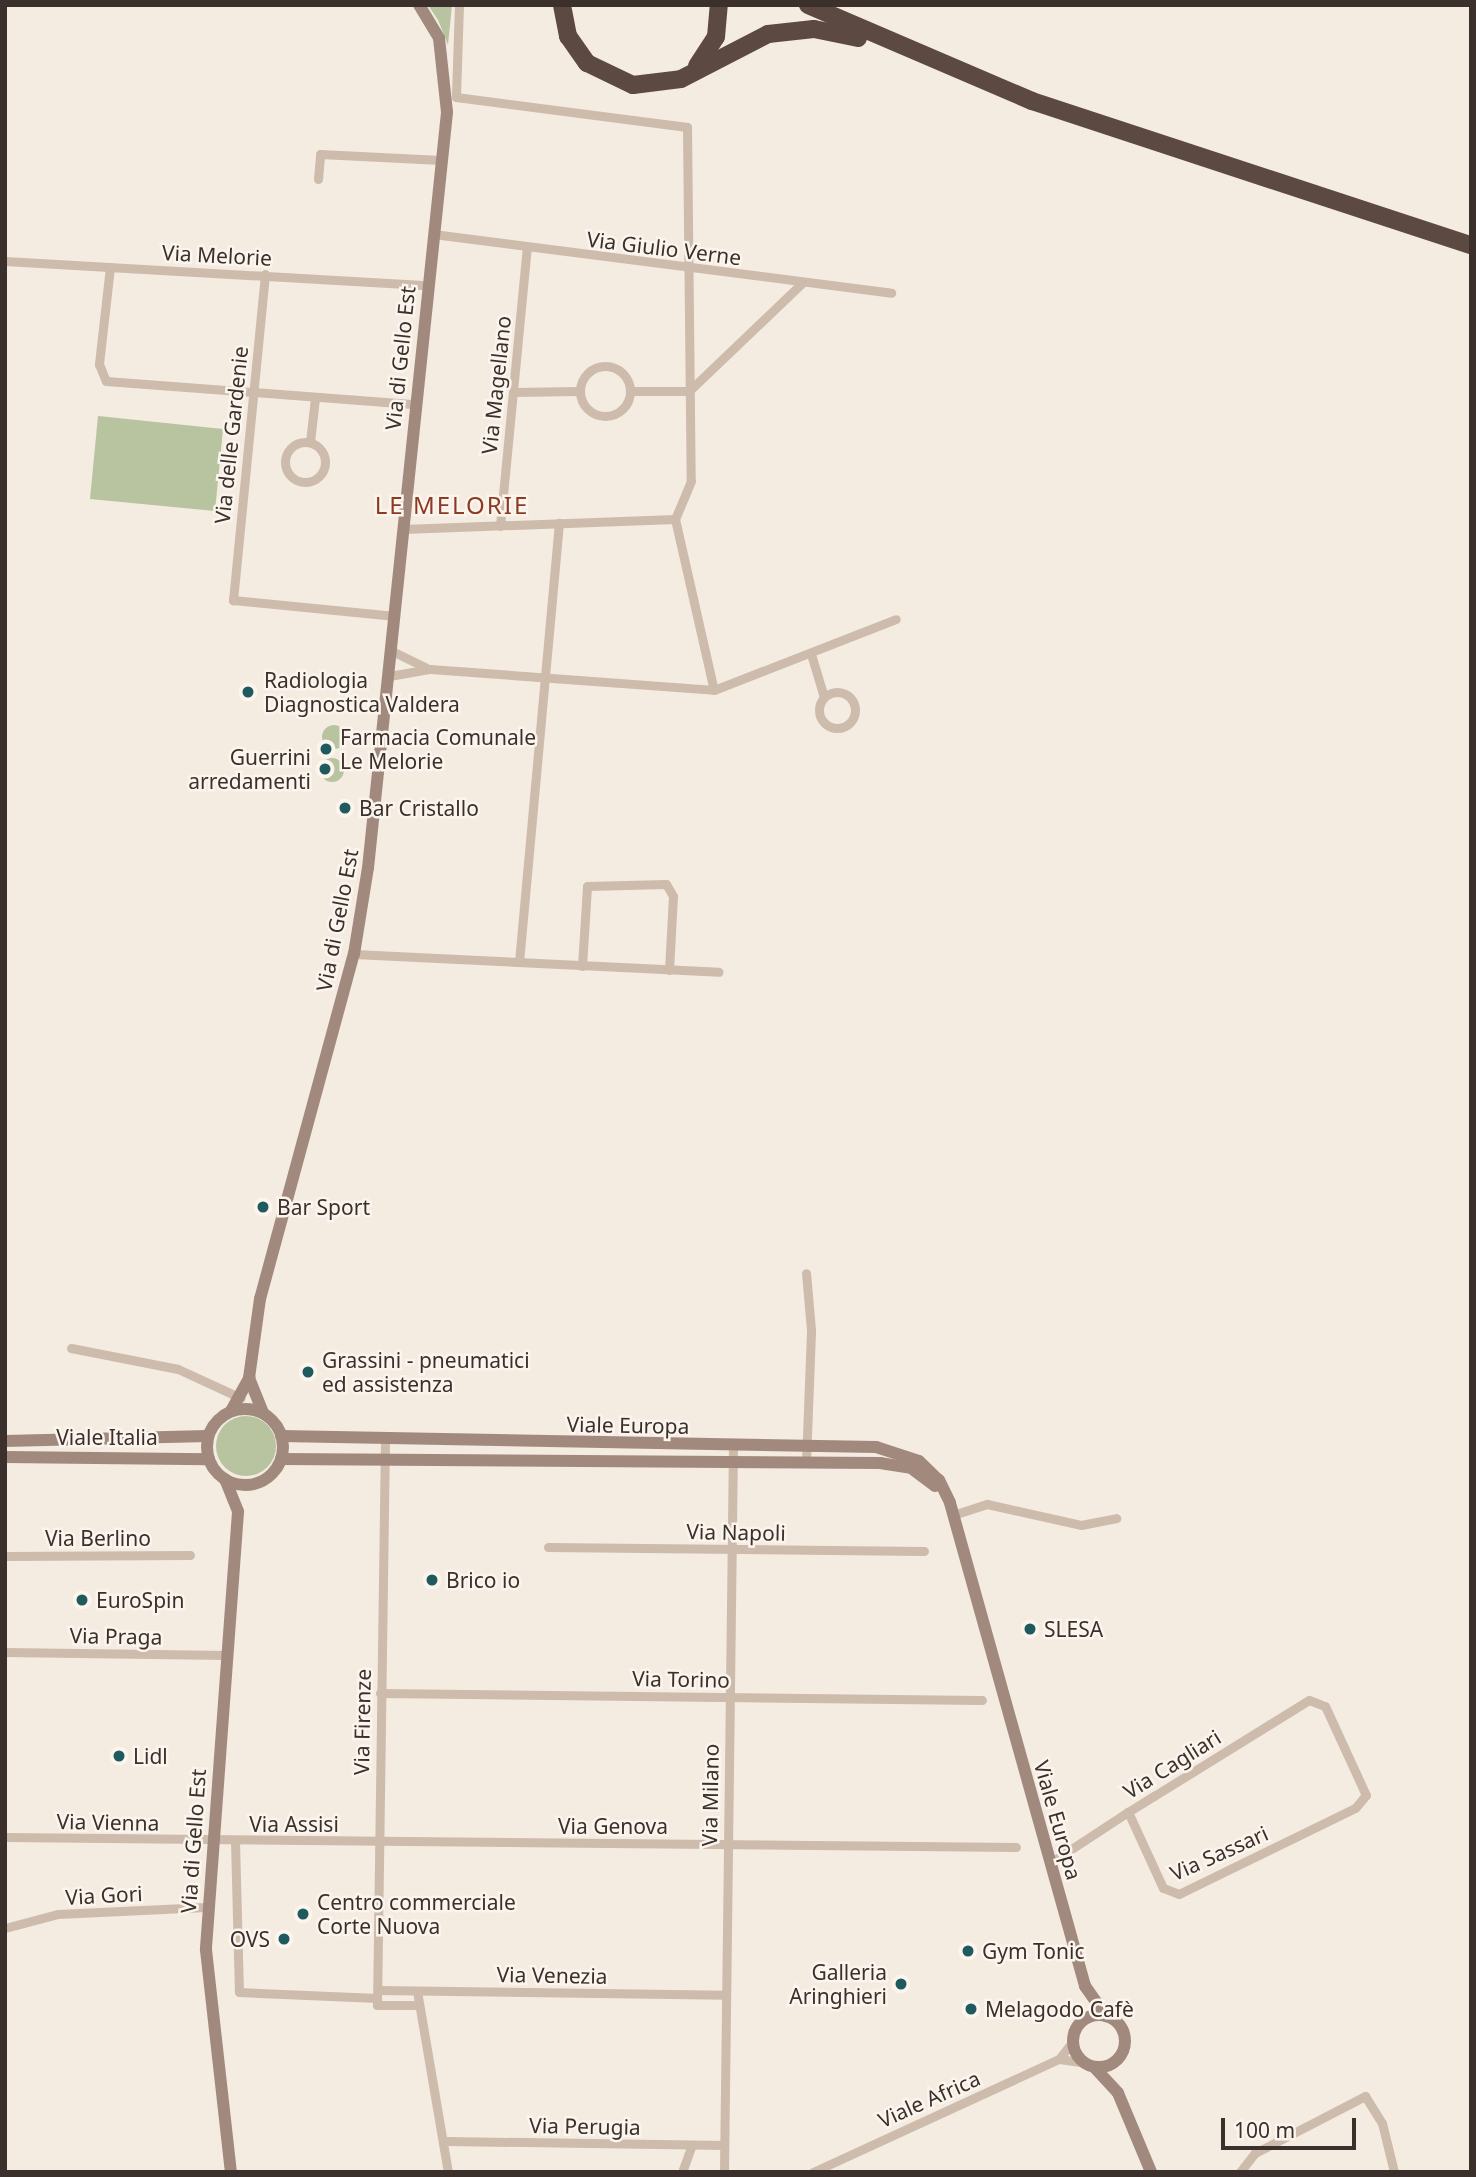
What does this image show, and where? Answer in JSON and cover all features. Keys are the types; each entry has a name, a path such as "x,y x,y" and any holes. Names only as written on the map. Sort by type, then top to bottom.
{"highway":[{"path":"562,5 573,45 606,75 645,86 692,72 744,42 791,29 842,33 905,50"},
{"path":"692,72 716,37 719,5"},
{"path":"808,5 905,50 1092,123 1471,245"},
{"path":"834,5 1048,95 1471,233"}],"street":[{"name":"Via di Gello Est","path":"231,1411 241,1398 249,1378 263,1287 354,954 389,676 441,160 446,71 439,38 419,5"},
{"path":"460,5 456,97 687,127 691,481 676,519 714,690"},
{"path":"318,179 320,154 441,160"},
{"name":"Via Giulio Verne","path":"433,234 891,293"},
{"name":"Via Magellano","path":"500,526 527,247"},
{"name":"Via Melorie","path":"5,261 427,285"},
{"path":"110,267 101,374 117,383 415,404"},
{"name":"Via delle Gardenie","path":"265,274 233,600 395,616"},
{"path":"630,391 689,391 802,283"},
{"path":"594,369 622,371 630,391 626,408 617,414 587,412 579,391 594,369"},
{"path":"514,392 579,391"},
{"path":"310,442 294,444 286,455 289,475 301,481 314,480 324,465 310,442 315,398"},
{"path":"403,529 676,519"},
{"path":"519,962 559,523"},
{"path":"389,676 430,669 714,690 896,619"},
{"path":"391,651 430,669"},
{"path":"811,654 824,685 822,722 845,727 854,705 824,685"},
{"path":"824,697 835,692"},
{"path":"582,966 587,886 666,884 673,896 669,970"},
{"path":"354,954 719,972"},
{"path":"806,1272 811,1330 806,1462"},
{"path":"71,1348 178,1369 241,1398 256,1400"},
{"name":"Via di Gello Est","path":"249,1378 263,1413"},
{"path":"238,1512 259,1482 281,1459 281,1436 263,1413 231,1411 208,1436 209,1459 225,1479 259,1482"},
{"name":"Viale Italia","path":"5,1441 208,1436"},
{"name":"Viale Europa","path":"281,1436 876,1447 911,1456 939,1479 952,1509 1085,1986 1105,2016 1125,2038 1118,2059 1118,2093"},
{"name":"Via Firenze","path":"377,1998 385,1440"},
{"name":"Via Milano","path":"724,2145 733,1446"},
{"name":"Viale Italia","path":"5,1457 209,1459"},
{"name":"Viale Europa","path":"281,1459 385,1457 806,1462 905,1466 923,1475 952,1509"},
{"name":"Via di Gello Est","path":"225,1479 238,1512 206,1907 209,1995 231,2172"},
{"path":"952,1509 987,1504 1081,1525 1116,1518"},
{"name":"Via Napoli","path":"548,1548 924,1551"},
{"name":"Via Berlino","path":"5,1556 190,1555"},
{"name":"Via Praga","path":"5,1652 226,1654"},
{"name":"Via Torino","path":"380,1693 982,1700"},
{"name":"Via Cagliari","path":"1051,1863 1128,1812 1314,1700 1325,1706 1365,1787 1364,1801"},
{"name":"Via Sassari","path":"1128,1812 1169,1895 1364,1801"},
{"name":"Via Vienna","path":"5,1837 210,1840"},
{"name":"Via Assisi","path":"210,1840 378,1842"},
{"name":"Via Venezia","path":"235,1841 239,1992 377,1998 419,2005"},
{"name":"Via Genova","path":"378,1842 1016,1847"},
{"name":"Via Gori","path":"5,1928 58,1914 206,1907"},
{"name":"Viale Europa","path":"1085,1986 1081,2023 1074,2040 1089,2064 1118,2093 1151,2172"},
{"path":"417,1991 445,2141 448,2171"},
{"name":"Via Venezia","path":"377,1998 417,1991 726,1995"},
{"path":"1081,2023 1105,2016"},
{"name":"Viale Africa","path":"813,2172 1059,2059 1074,2040"},
{"path":"1059,2059 1089,2064 1118,2059"},
{"path":"1240,2172 1255,2153 1365,2096 1382,2123 1394,2172"},
{"name":"Via Perugia","path":"445,2141 724,2145"},
{"path":"682,2172 692,2145"},
{"path":"724,2145 724,2172"}],"green space":[{"path":"428,5 452,5 448,45 438,20"},
{"path":"98,416 223,429 215,511 90,499"},
{"path":"334,725 343,728 346,737 343,746 334,749 325,746 322,737 325,728"},
{"path":"332,758 341,761 344,770 341,779 332,782 323,779 320,770 323,761"},
{"path":"246,1416 267,1425 276,1446 267,1467 246,1476 225,1467 216,1446 225,1425"}],"place":[{"name":"Radiologia Diagnostica Valdera","path":"248,692"},
{"name":"Farmacia Comunale Le Melorie","path":"326,749"},
{"name":"Guerrini arredamenti","path":"325,769"},
{"name":"Bar Cristallo","path":"345,808"},
{"name":"Bar Sport","path":"263,1207"},
{"name":"Grassini - pneumatici ed assistenza","path":"308,1372"},
{"name":"Brico io","path":"432,1580"},
{"name":"EuroSpin","path":"82,1600"},
{"name":"SLESA","path":"1030,1629"},
{"name":"Lidl","path":"119,1756"},
{"name":"Centro commerciale Corte Nuova","path":"303,1914"},
{"name":"OVS","path":"284,1939"},
{"name":"Gym Tonic","path":"968,1951"},
{"name":"Galleria Aringhieri","path":"901,1984"},
{"name":"Melagodo Cafè","path":"971,2009"}],"district":[{"name":"LE MELORIE","path":"452,505"}]}
